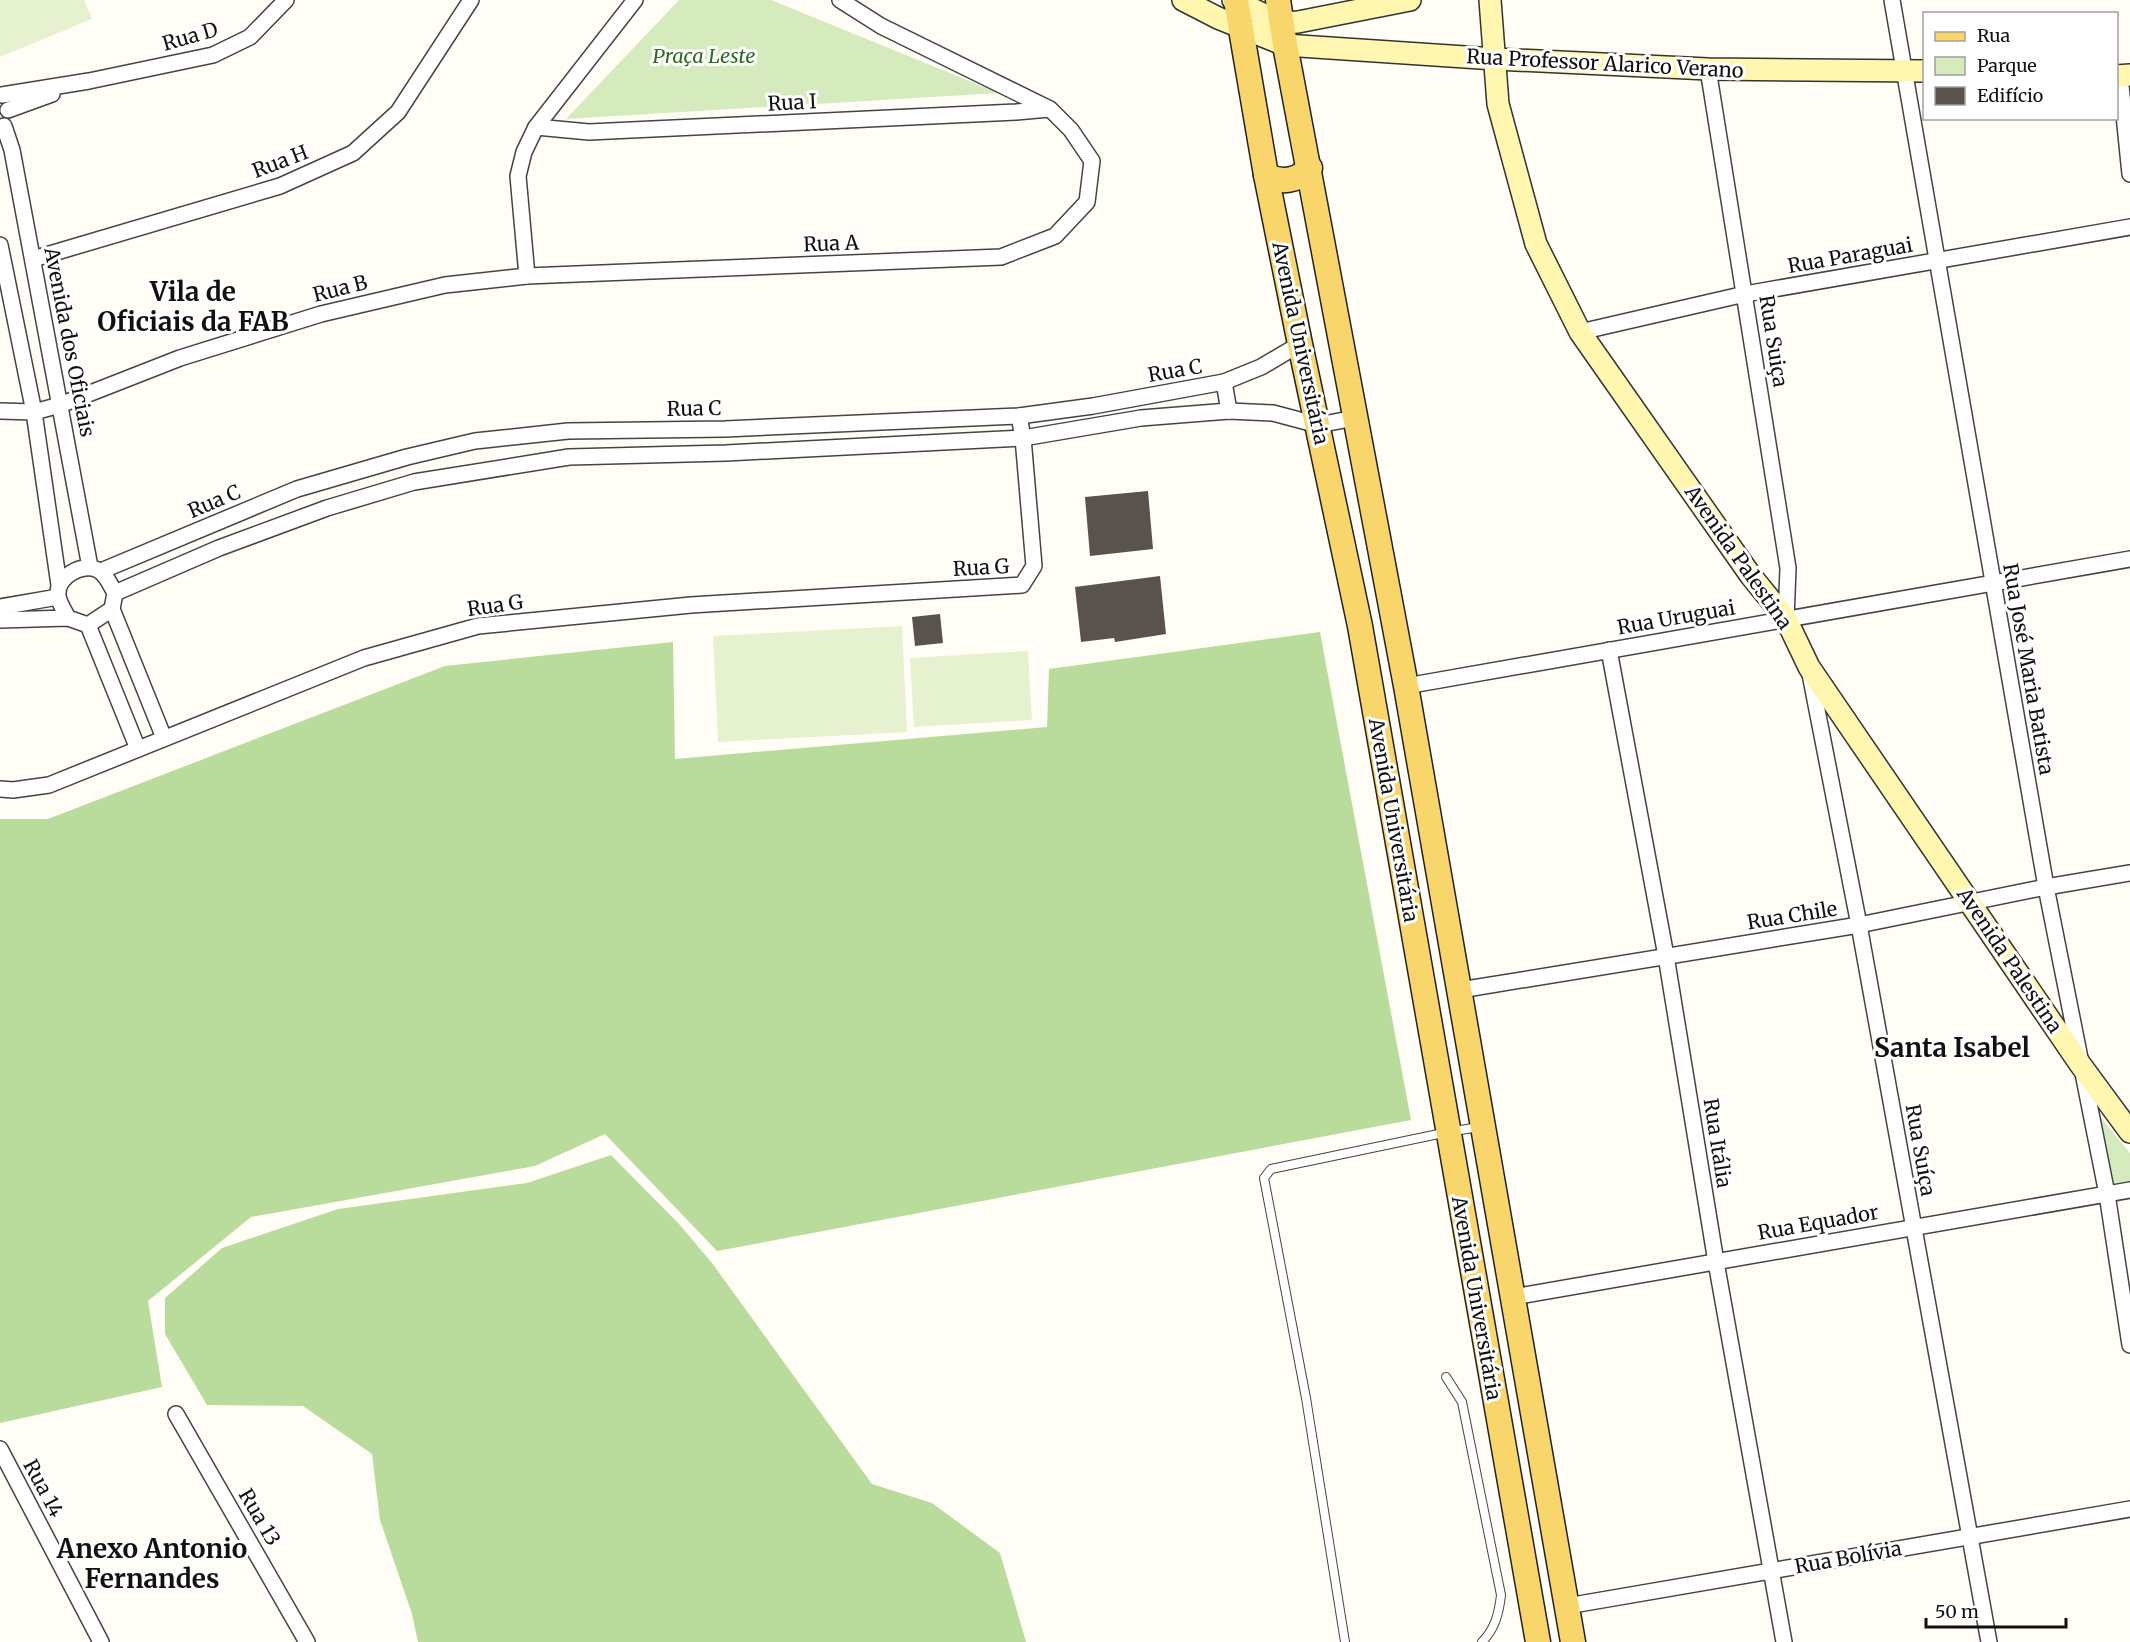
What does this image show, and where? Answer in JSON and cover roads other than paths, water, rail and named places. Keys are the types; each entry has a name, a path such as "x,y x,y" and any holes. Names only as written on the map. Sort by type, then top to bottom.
{"main road":[{"name":"Avenida Universitária","path":"1235,1 1299,344 1360,626 1538,1642"},
{"name":"Avenida Universitária","path":"1282,23 1406,686 1572,1642"},
{"path":"1266,175 1288,180 1304,174 1310,168"},
{"path":"1332,489 1368,482"}],"street":[{"name":"Rua D","path":"1,94 89,81 213,55 250,37 286,0"},
{"name":"Rua H","path":"33,259 280,186 353,153 398,112 471,0"},
{"path":"527,276 518,176 524,152 536,127 635,0"},
{"name":"Rua A","path":"527,276 1001,257 1055,236 1087,202 1092,161 1071,130 1050,109 881,26 840,0"},
{"path":"1183,0 1240,28 1298,22 1410,0"},
{"name":"Avenida Palestina","path":"1490,0 1498,104 1536,244 1580,332 1751,576 1786,619 1809,667 2080,1064 2130,1131"},
{"name":"Rua José Maria Batista","path":"1892,0 1915,71 1936,261 2046,887 2107,1194 2130,1345"},
{"path":"1235,1 1282,23"},
{"name":"Rua Professor Alarico Verano","path":"1282,23 1495,59 1708,69 1915,71"},
{"name":"Rua Suiça","path":"1708,69 1746,294 1788,568 1786,619"},
{"path":"2122,76 2130,174"},
{"name":"Rua D","path":"8,110 89,81"},
{"path":"1,94 8,110 2,128"},
{"name":"Rua I","path":"536,127 589,132 1050,109"},
{"name":"Avenida dos Oficiais","path":"2,128 12,150 60,405 96,569"},
{"name":"Rua Paraguai","path":"1580,332 1746,294 2130,228"},
{"path":"0,245 34,412 59,591 68,618"},
{"name":"Rua B","path":"0,411 34,412 60,405 180,358 321,314 445,285 527,276"},
{"name":"Rua C","path":"96,569 297,489 407,457 476,441 568,431 725,429 1019,416 1093,406 1224,382 1261,367 1299,344"},
{"path":"1224,382 1229,411"},
{"path":"1139,397 1141,418"},
{"path":"1093,406 1095,425"},
{"path":"115,593 230,544 327,508 414,482 570,457 726,453 1023,438 1141,418 1229,411 1273,413 1318,425 1355,418"},
{"path":"1019,416 1023,438"},
{"path":"725,429 726,453"},
{"name":"Rua G","path":"0,789 13,790 49,785 364,658 478,626 691,605 1022,585 1034,566 1023,438"},
{"path":"407,457 414,482"},
{"name":"Rua Uruguai","path":"1406,686 2130,559"},
{"path":"0,607 59,591 72,571 96,569 115,593 112,609 164,738"},
{"path":"88,625 112,609"},
{"path":"0,620 68,618 88,625 138,749"},
{"name":"Rua Itália","path":"1609,650 1666,956 1716,1262 1784,1642"},
{"name":"Rua Suíça","path":"1809,667 1859,925 1989,1642"},
{"name":"Rua Chile","path":"1460,990 1859,925 2046,887 2130,873"},
{"name":"Rua Equador","path":"1513,1297 2130,1190"},
{"name":"Rua 13","path":"176,1414 307,1642"},
{"name":"Rua 14","path":"0,1449 101,1642"},
{"name":"Rua Bolívia","path":"1567,1606 2130,1509"}],"lane":[{"path":"1345,1642 1306,1398 1264,1178 1271,1169 1484,1126"},
{"path":"1446,1377 1462,1402 1501,1596 1498,1616 1487,1638 1482,1642"}],"district":[{"name":"Vila de Oficiais da FAB","path":"193,306"},
{"name":"Santa Isabel","path":"1952,1047"},
{"name":"Anexo Antonio Fernandes","path":"152,1563"}],"park label":[{"name":"Praça Leste","path":"704,55"}]}
